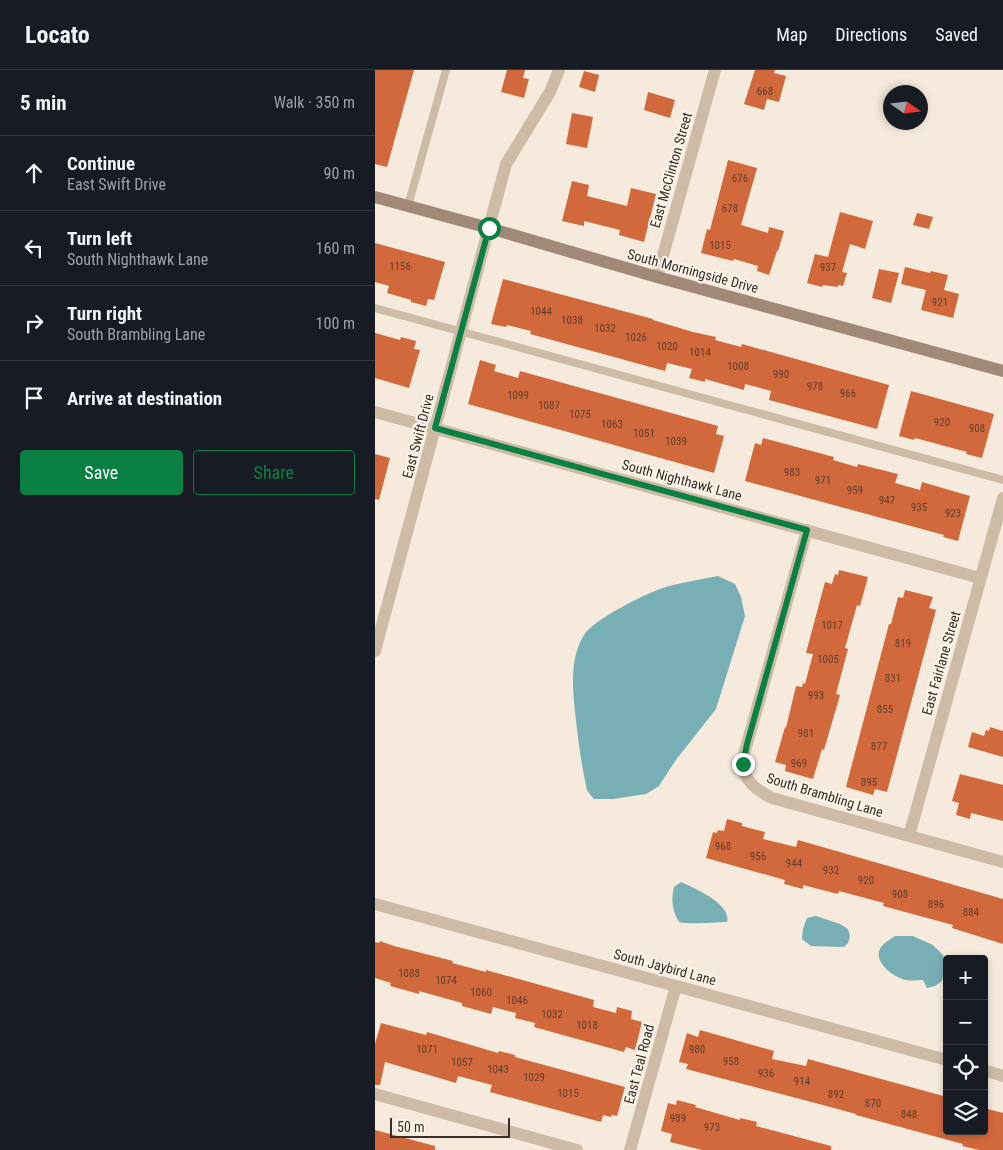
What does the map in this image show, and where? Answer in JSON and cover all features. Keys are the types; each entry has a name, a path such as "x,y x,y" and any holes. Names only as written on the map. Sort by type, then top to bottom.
{"street":[{"name":"East Swift Drive","path":"375,651 378,632 506,164 550,92 559,70"},
{"name":"East McClinton Street","path":"657,277 715,70"},
{"name":"South Morningside Drive","path":"375,197 657,277 1003,371"},
{"name":"South Nighthawk Lane","path":"375,412 981,578"},
{"name":"East Fairlane Street","path":"909,836 1003,498"},
{"name":"South Brambling Lane","path":"807,530 747,744 743,764 747,778 757,790 772,798 1003,862"},
{"name":"South Jaybird Lane","path":"375,904 943,1059"},
{"name":"East Teal Road","path":"631,1150 676,986"},
{"path":"988,1071 1003,1076"},
{"path":"375,1094 577,1150"}],"lane":[{"path":"408,206 446,70"},
{"path":"375,308 1003,480"}],"water":[{"path":"718,576 735,584 741,597 745,616 716,709 675,761 659,786 646,794 613,799 594,799 587,790 584,776 573,694 575,657 584,635 599,621 623,606 660,589"},
{"path":"681,882 718,903 727,915 727,922 679,922 674,910 673,896 674,887"},
{"path":"816,916 840,924 848,929 850,936 848,943 844,947 811,946 802,939 807,918"},
{"path":"895,936 913,936 933,945 943,955 942,981 935,986 927,988 923,980 908,980 890,972 879,957 879,951 883,945"}],"building":[{"path":"375,70 414,70 387,167 375,164"},
{"path":"507,70 525,70 523,78 529,79 524,98 501,92"},
{"path":"755,70 775,70 774,73 786,76 779,102 767,99 764,110 744,104"},
{"path":"584,71 599,75 595,92 579,87"},
{"path":"648,92 675,100 670,118 644,110"},
{"path":"572,113 593,117 587,148 566,144"},
{"path":"728,160 757,168 741,225 768,233 769,227 784,231 769,275 757,271 758,266 701,253 707,229 710,230"},
{"path":"572,181 589,185 587,196 627,206 631,188 656,194 644,242 619,235 620,230 584,221 584,226 562,221"},
{"path":"840,212 873,221 865,249 850,244 842,272 847,273 843,286 823,285 822,287 807,283 815,254 828,257"},
{"path":"917,213 933,217 929,229 913,225"},
{"path":"375,243 445,262 434,300 428,299 426,306 411,302 411,300 387,293 389,286 375,282"},
{"path":"905,267 948,275 944,290 959,294 953,318 921,310 926,290 901,284"},
{"path":"879,269 899,273 891,303 872,298"},
{"path":"503,279 716,337 715,340 741,347 742,344 889,385 877,429 769,400 771,391 745,384 744,390 705,379 705,382 689,378 692,369 667,363 665,371 530,334 531,331 507,325 506,327 491,324"},
{"path":"375,333 400,340 401,337 416,341 414,349 420,350 409,388 375,378"},
{"path":"480,360 496,365 494,371 518,378 520,371 718,426 716,434 724,436 714,473 468,404"},
{"path":"911,391 994,414 982,458 915,438 914,440 899,436"},
{"path":"763,438 834,457 833,460 857,467 858,464 898,474 895,483 920,490 922,482 970,496 958,541 943,537 944,535 745,481 755,443 761,445"},
{"path":"375,454 390,458 379,500 375,499"},
{"path":"839,570 868,577 860,606 857,605 845,648 848,649 836,694 840,695 824,750 822,749 813,779 785,771 786,765 775,762 786,728 796,686 802,687 803,683 805,684 813,654 806,653 825,582 832,584 835,574 838,575"},
{"path":"905,590 933,597 929,608 936,610 887,792 875,789 873,795 846,787 889,624 891,624 898,597 903,598"},
{"path":"990,727 1003,731 1003,757 968,747 972,732 984,736 986,730 989,731"},
{"path":"960,774 1003,785 1003,821 971,813 970,819 956,815 959,803 952,801"},
{"path":"727,819 742,823 742,826 765,832 763,839 796,847 798,840 1003,899 1003,944 952,928 953,925 883,906 884,903 839,891 838,894 803,885 803,889 784,884 785,880 706,858 713,832 717,833 718,830 724,831"},
{"path":"380,941 453,961 452,963 486,972 486,970 594,1000 593,1007 616,1013 617,1007 632,1011 631,1019 642,1022 635,1050 626,1047 624,1052 534,1027 535,1023 515,1018 516,1013 493,1007 491,1014 462,1006 462,1003 419,991 419,994 390,986 391,983 375,978 375,942 379,943"},
{"path":"381,1023 426,1035 427,1032 498,1053 499,1051 515,1055 515,1057 625,1087 617,1116 603,1115 601,1122 490,1092 492,1085 458,1076 456,1083 385,1062 380,1085 375,1085 375,1044"},
{"path":"700,1030 774,1051 772,1059 806,1066 808,1059 943,1096 943,1135 988,1135 988,1109 1003,1113 1003,1150 979,1150 962,1146 963,1144 856,1114 686,1069 688,1064 679,1062 687,1033 698,1037"},
{"path":"677,1100 740,1120 740,1118 757,1122 756,1126 831,1146 831,1150 702,1150 670,1142 672,1134 661,1131 668,1103 676,1105"},
{"path":"375,1130 435,1146 435,1150 375,1150"}],"route":[{"path":"489,228 435,428 807,530 743,764"}]}
